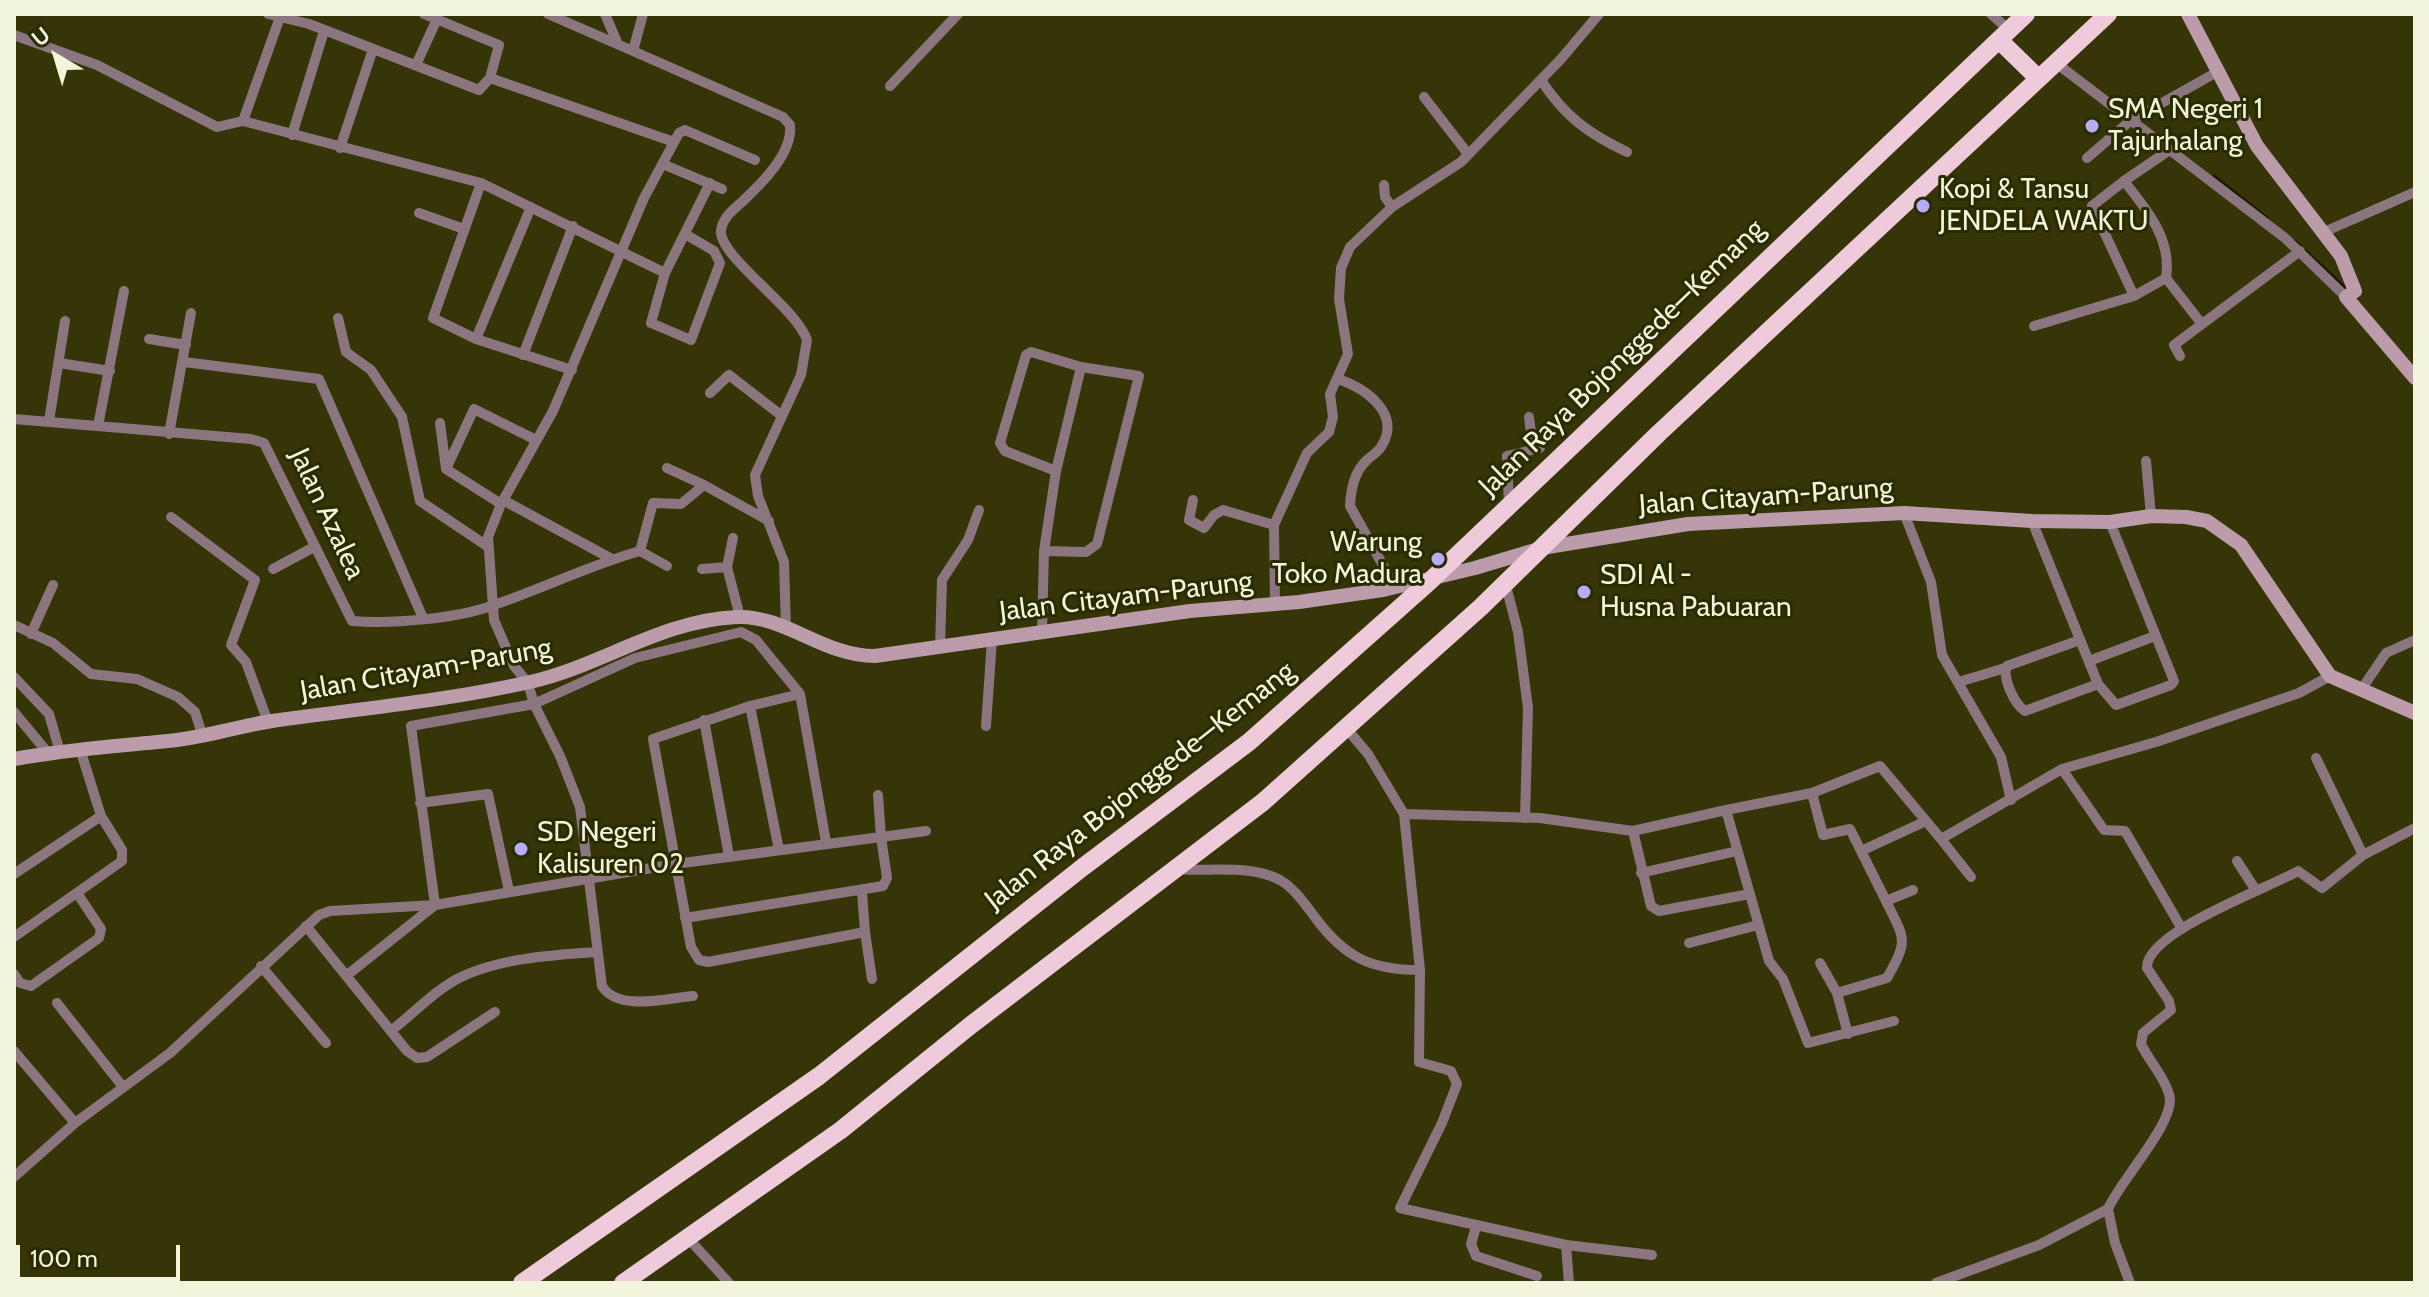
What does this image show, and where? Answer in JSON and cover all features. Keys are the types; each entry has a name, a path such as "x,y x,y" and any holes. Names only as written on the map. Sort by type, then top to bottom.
{"highway":[{"name":"Jalan Raya Bojonggede—Kemang","path":"522,1283 819,1076 1083,867 1249,742 1430,581 1849,179 2026,14"},
{"path":"623,1283 841,1130 971,1025 1263,802 1347,729 1542,548 2108,14"},
{"path":"2005,35 2038,78"}],"main road":[{"path":"2188,14 2257,146 2341,256 2349,295 2415,378"},
{"name":"Jalan Citayam-Parung","path":"14,759 203,737 268,722 389,707 528,683 569,672 664,631 740,617 786,629 850,655 940,648 1190,611 1275,605 1395,587 1430,581 1542,548 1688,524 1904,513 2032,521 2110,522 2151,516 2207,521 2233,537 2330,676"},
{"path":"2330,676 2415,713"}],"street":[{"path":"268,14 310,19 324,31 479,90 490,78 499,45 424,14"},
{"path":"548,14 783,117 790,125 787,145 770,173 725,219 721,233 729,252 762,282 806,336 801,375 755,475 758,496 784,562 786,629"},
{"path":"605,14 617,42"},
{"path":"633,51 643,14"},
{"path":"890,86 958,14"},
{"path":"1275,605 1274,525 1307,453 1329,432 1333,417 1329,403 1349,348 1339,315 1345,256 1356,238 1392,207 1449,171 1468,154 1541,80 1599,14"},
{"path":"1991,14 2005,35"},
{"path":"243,121 280,17"},
{"path":"416,65 437,19"},
{"path":"292,135 324,31"},
{"path":"14,35 97,65 217,127 243,121 481,183 665,273"},
{"path":"340,148 373,49"},
{"path":"2056,63 2300,251 2349,295"},
{"path":"2087,158 2130,121 2217,72"},
{"path":"490,78 674,142"},
{"path":"1541,80 1567,116 1592,135 1627,152"},
{"path":"1424,97 1468,154"},
{"path":"693,996 614,998 602,986 586,834 575,792 534,704 528,683 504,645 491,607 487,546 502,502 572,370 644,198 665,165 674,142 684,129 755,160"},
{"path":"2134,296 2092,206 2168,151"},
{"path":"665,165 722,189"},
{"path":"2124,181 2152,217 2164,241 2168,257 2166,278 2201,323"},
{"path":"481,183 433,316 440,323 476,339 572,370"},
{"path":"685,234 714,251 720,263 691,340 650,322 665,273 710,183"},
{"path":"1384,185 1385,197 1392,207"},
{"path":"2324,232 2415,192"},
{"path":"476,339 531,207"},
{"path":"419,213 464,229"},
{"path":"523,355 573,226"},
{"path":"2180,356 2174,345 2300,251"},
{"path":"2034,326 2134,296 2166,278"},
{"path":"98,426 124,291"},
{"path":"169,434 191,313"},
{"path":"338,318 346,352 373,373 402,417 420,501 487,546"},
{"path":"49,421 65,321"},
{"path":"149,339 186,345"},
{"path":"1044,551 1086,552 1097,544 1139,378 1136,375 1081,367 1031,352 1026,355 1000,439 1005,451 1056,471"},
{"path":"184,362 319,379 423,618"},
{"path":"59,363 110,371"},
{"path":"1042,632 1044,551 1056,471 1081,367"},
{"path":"710,393 729,375 782,416"},
{"path":"1338,379 1356,385 1376,400 1386,421 1380,448 1356,473 1350,506 1395,587"},
{"path":"446,469 474,409 536,440"},
{"path":"1509,506 1507,456 1536,448 1529,417"},
{"name":"Jalan Azalea","path":"14,419 251,439 264,443 280,468 314,547 352,621 423,618 491,607 610,558 640,551"},
{"path":"440,423 446,469"},
{"path":"2146,461 2151,516"},
{"path":"667,468 770,521"},
{"path":"446,469 610,558"},
{"path":"667,566 640,551 653,503 681,504 704,485"},
{"path":"1193,500 1189,520 1204,528 1223,510 1274,525"},
{"path":"940,648 942,580 968,540 979,510"},
{"path":"1904,513 1931,582 1942,655 2001,757 2011,800"},
{"path":"171,517 255,580 231,645 246,662 268,722"},
{"path":"2032,521 2098,684 2116,705 2171,685 2172,675 2110,522"},
{"path":"733,538 727,567 740,617"},
{"path":"273,569 314,547"},
{"path":"702,569 727,567"},
{"path":"1505,582 1518,632 1528,708 1525,818"},
{"path":"31,634 53,585"},
{"path":"14,625 73,656 91,674 123,675 178,697 195,712 203,737"},
{"path":"435,905 412,725 534,704 646,655 741,632 756,640 800,694 826,842"},
{"path":"2089,661 2155,636"},
{"path":"986,726 992,640"},
{"path":"1962,681 2080,640"},
{"path":"2361,690 2386,653 2415,640"},
{"path":"2005,668 2019,707 2025,711 2098,684"},
{"path":"1941,839 2062,769 2156,742 2299,693 2330,676"},
{"path":"14,677 49,714 54,752"},
{"path":"800,694 704,720 654,738 652,742 692,951 699,960 708,962 865,932"},
{"path":"750,706 779,850"},
{"path":"14,712 54,752"},
{"path":"704,720 729,856"},
{"path":"1347,729 1377,768 1404,814 1420,970 1419,1062 1452,1073 1456,1091 1400,1208 1566,1245 1652,1255"},
{"path":"14,937 123,857 101,816 80,749"},
{"path":"2316,758 2363,855"},
{"path":"1404,814 1525,818 1633,831 1812,793 1880,766 1971,877"},
{"path":"2062,769 2104,830 2125,831 2182,929"},
{"path":"1812,793 1823,835 1850,829 1905,939 1887,978 1837,993"},
{"path":"420,803 488,794 509,891"},
{"path":"685,918 862,892 887,882 878,795"},
{"path":"1726,810 1769,961 1783,979 1808,1043 1894,1021"},
{"path":"14,874 101,816"},
{"path":"1861,851 1926,821"},
{"path":"1936,1283 2039,1245 2108,1209 2121,1182 2153,1141 2170,1110 2170,1095 2140,1041 2143,1033 2171,1010 2169,1001 2147,968 2149,956 2182,929 2255,889 2300,871 2320,888 2363,855 2415,828"},
{"path":"14,1177 75,1123 170,1053 306,926 330,911 435,905 675,864 926,831"},
{"path":"1633,831 1651,906 1659,911 1750,894"},
{"path":"1641,873 1737,851"},
{"path":"2237,861 2255,889"},
{"path":"1174,869 1258,872 1277,878 1293,891 1338,945 1356,957 1391,970 1420,970"},
{"path":"1886,901 1913,890"},
{"path":"862,892 872,979"},
{"path":"14,974 20,983 31,986 99,938 101,929 77,893"},
{"path":"346,976 435,905"},
{"path":"1689,943 1758,925"},
{"path":"306,926 407,1051 422,1059 495,1012"},
{"path":"391,1031 451,982 470,973 526,960 597,952"},
{"path":"1820,963 1837,993 1848,1034"},
{"path":"261,966 326,1043"},
{"path":"57,1003 123,1087"},
{"path":"14,1051 75,1123"},
{"path":"2108,1209 2115,1243 2130,1283"},
{"path":"1476,1227 1471,1244 1476,1256 1537,1276"},
{"path":"687,1237 729,1283"},
{"path":"1566,1245 1569,1283"}],"waterway":[{"path":"2214,176 2267,218"},
{"path":"2295,241 2348,290"}],"place":[{"name":"SMA Negeri 1 Tajurhalang","path":"2092,126"},
{"name":"Kopi & Tansu JENDELA WAKTU","path":"1923,206"},
{"name":"Warung Toko Madura","path":"1438,559"},
{"name":"SDI Al - Husna Pabuaran","path":"1584,592"},
{"name":"SD Negeri Kalisuren 02","path":"521,849"}]}
